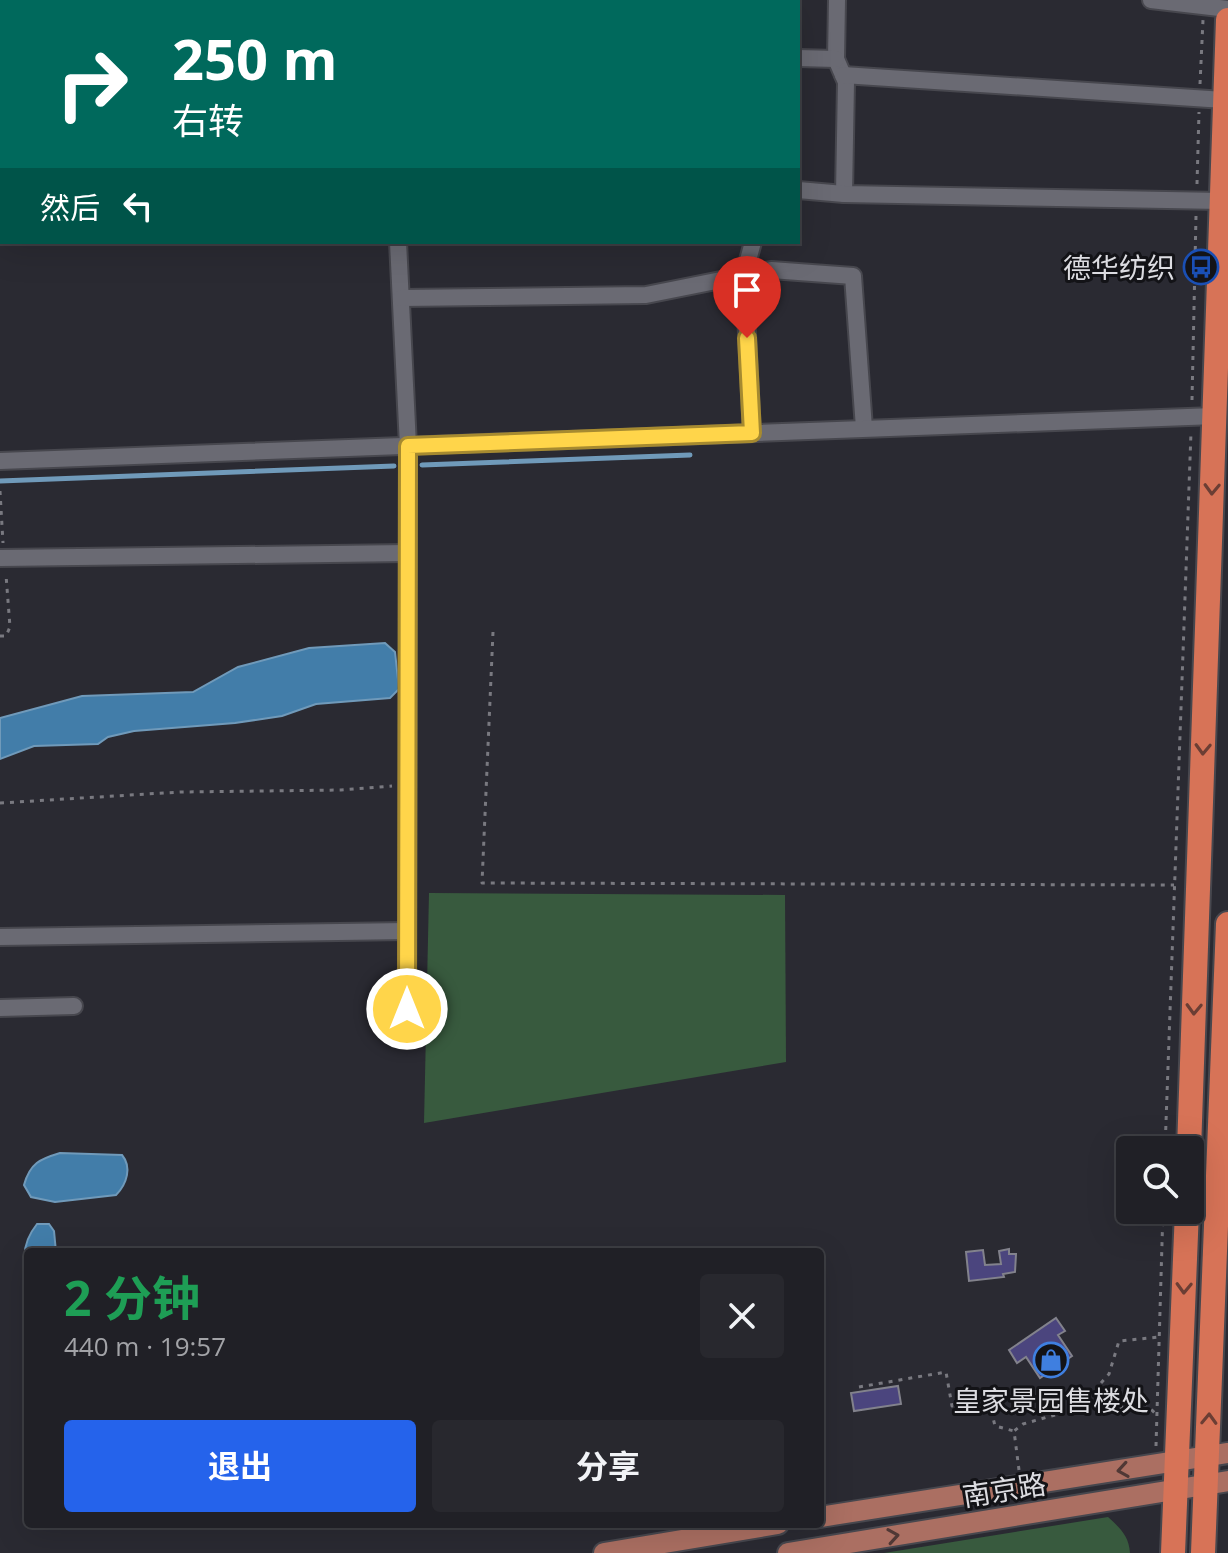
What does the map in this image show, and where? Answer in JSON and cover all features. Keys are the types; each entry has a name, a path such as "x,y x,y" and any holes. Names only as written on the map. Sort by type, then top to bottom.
{"highway":[{"path":"1189,1136 1198,886 1203,416 1221,201 1228,20"},
{"path":"1203,1553 1217,1482 1228,924"},
{"path":"1173,1553 1176,1489 1167,1463 1186,1224"}],"main road":[{"name":"南京路","path":"824,1516 1218,1454"},
{"name":"南京路","path":"788,1553 1217,1482"},
{"path":"604,1553 754,1528"}],"street":[{"path":"837,0 836,59 846,82 844,194"},
{"path":"1151,0 1228,9"},
{"path":"800,58 836,59"},
{"path":"843,75 1224,100"},
{"path":"800,190 844,194 1221,201"},
{"path":"398,244 408,446 407,1009"},
{"path":"752,244 744,275 752,433"},
{"path":"401,298 646,295 771,270 853,276 864,428"},
{"path":"0,461 1203,416"},
{"path":"0,558 408,553"},
{"path":"0,937 407,931"},
{"path":"0,1008 74,1006"}],"path":[{"path":"1165,1136 1172,885 1203,416 1196,201 1203,7"},
{"path":"493,632 482,883 1198,886"},
{"path":"0,803 166,793 341,790 408,784"},
{"path":"1163,1224 1157,1415 1167,1463"},
{"path":"1101,1383 1109,1374 1119,1341 1159,1337"},
{"path":"859,1387 946,1372 952,1406 989,1401 995,1426 1014,1431"},
{"path":"1120,1409 1138,1397 1157,1415"},
{"path":"1014,1431 1023,1424 1062,1413"},
{"path":"1014,1431 1021,1486"}],"green space":[{"path":"429,893 785,895 786,1062 424,1123"},
{"path":"1108,1517 1126,1537 1130,1553 884,1553"}],"water":[{"path":"385,643 395,652 399,689 390,698 316,704 282,716 235,723 134,731 108,737 98,744 34,746 0,759 0,718 82,696 193,692 238,667 309,648"},
{"path":"60,1153 122,1155 127,1165 123,1186 116,1195 55,1202 31,1197 24,1185 29,1172 41,1160"},
{"path":"37,1224 49,1224 54,1231 56,1248 25,1248"}],"building":[{"path":"1009,1249 1009,1254 1016,1254 1015,1272 1003,1274 1004,1277 969,1281 966,1252 983,1250 985,1265 1001,1264 999,1251"},
{"path":"1056,1318 1065,1331 1058,1335 1072,1356 1040,1378 1026,1357 1017,1363 1009,1350"},
{"path":"898,1386 901,1404 854,1411 851,1393"}],"waterway":[{"path":"422,465 690,455"},
{"path":"0,481 394,466"}],"place":[{"name":"德华纺织","path":"1201,267"},
{"name":"皇家景园售楼处","path":"1051,1360"}],"route":[{"path":"407,1009 408,446 752,433 747,338"}]}
